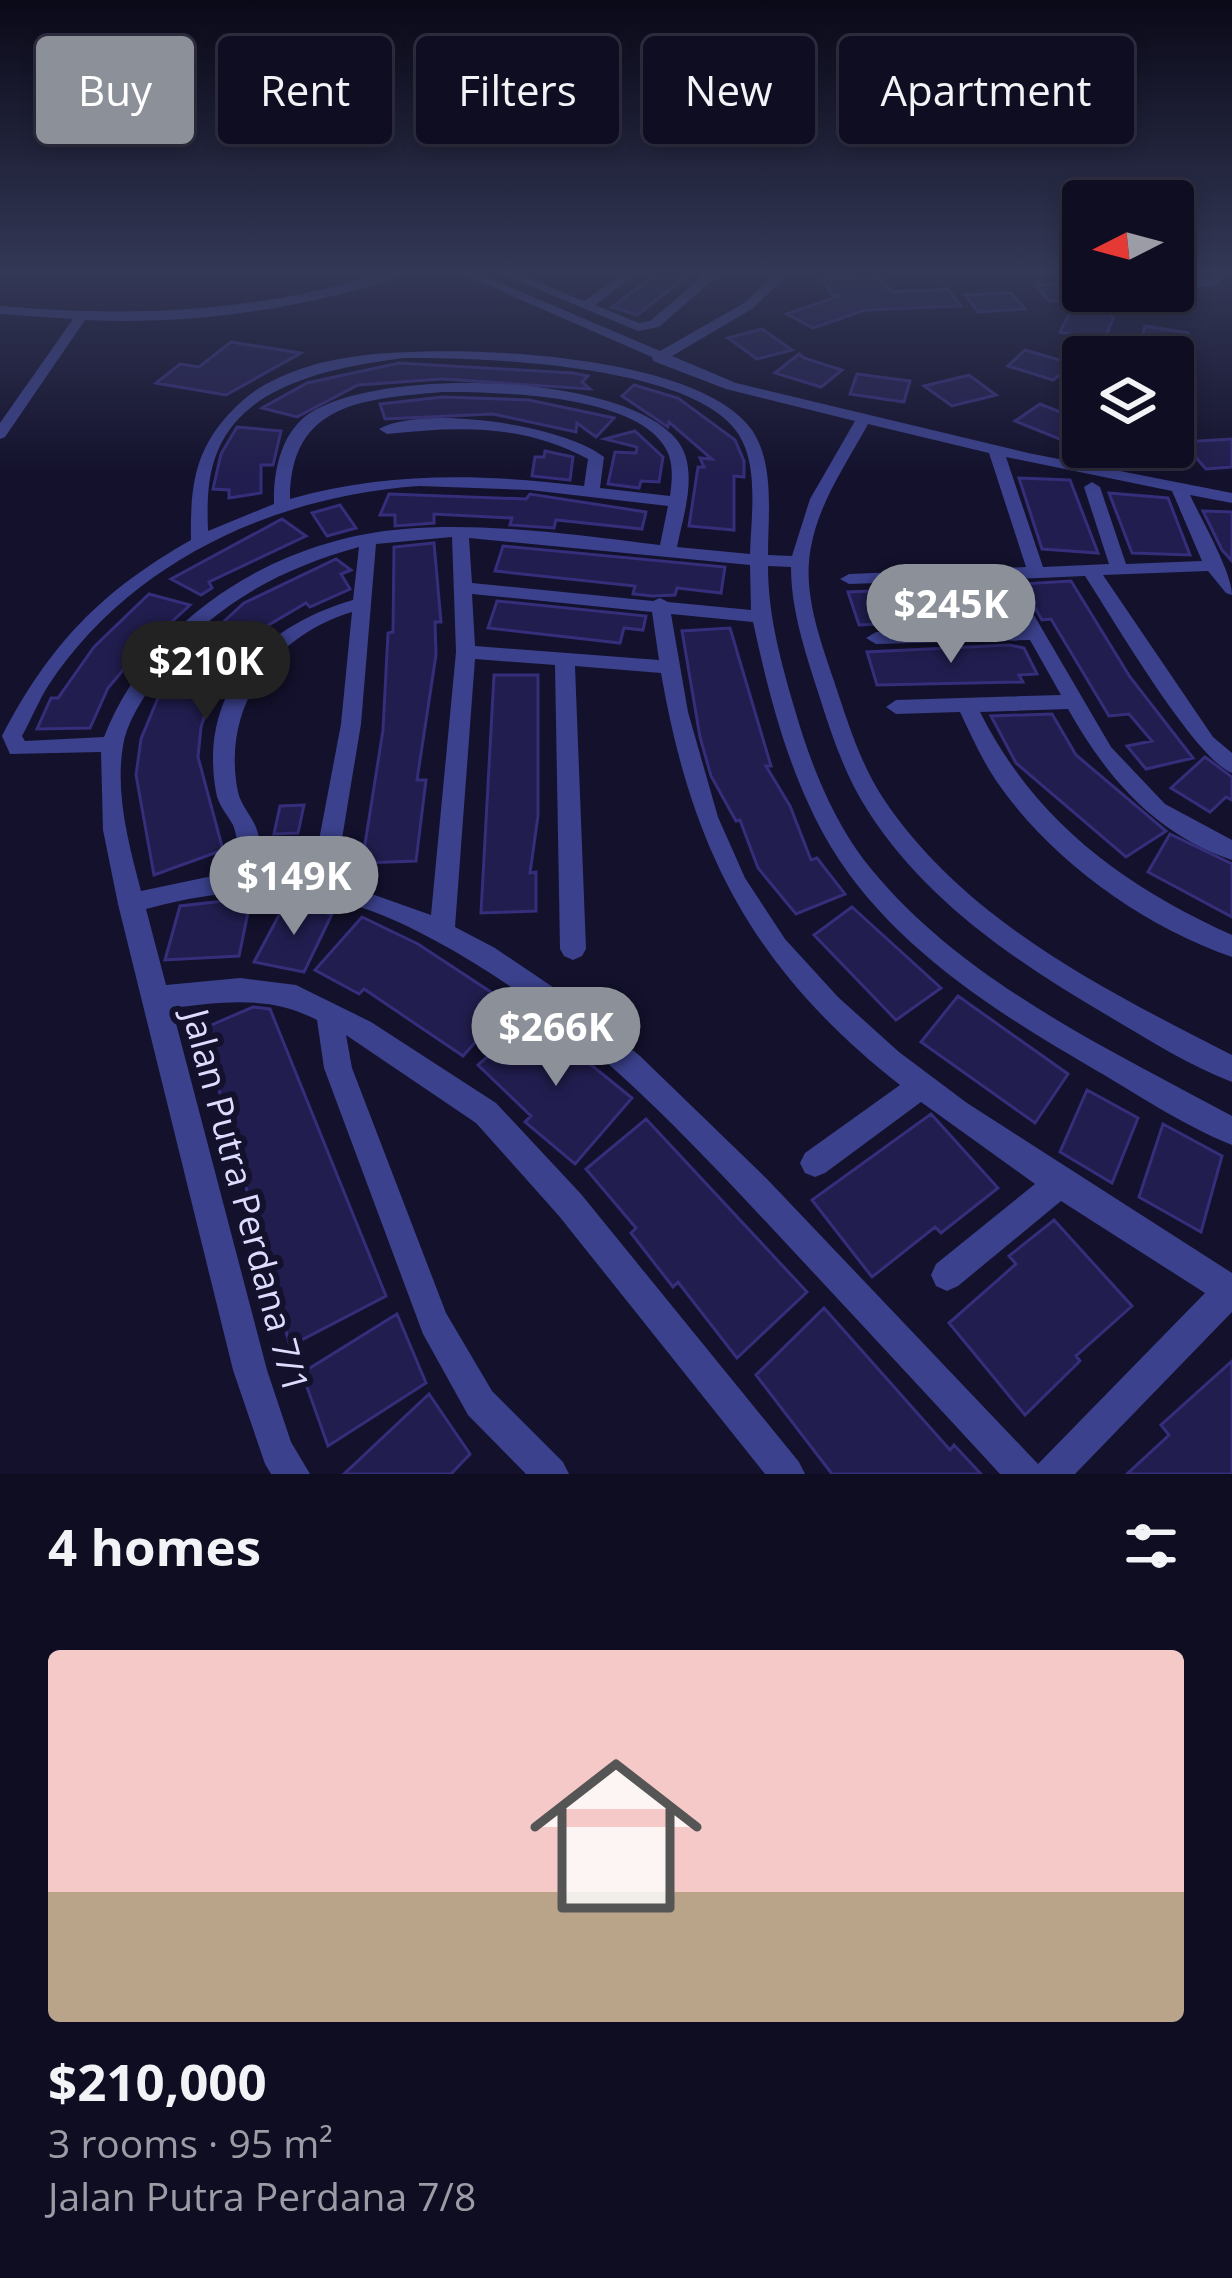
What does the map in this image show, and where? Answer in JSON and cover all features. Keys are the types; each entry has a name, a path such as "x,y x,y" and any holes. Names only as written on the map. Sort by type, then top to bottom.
{"street":[{"path":"0,434 65,340"},
{"path":"617,340 730,386 996,450 1232,498"},
{"path":"658,358 690,340"},
{"path":"200,543 204,467 217,437 237,414 293,379 361,361 443,352 515,354 689,391 746,433 758,463 761,617 817,796 856,866 928,940 1007,999 1232,1131"},
{"path":"584,402 620,373"},
{"path":"284,509 290,447 311,418 334,404 440,386 530,392 584,402 642,421 666,437 679,466 667,551"},
{"path":"863,420 812,512 800,562 817,658 843,737 876,805 928,870 1033,956 1232,1069"},
{"path":"387,430 464,422 580,446 596,457 591,492"},
{"path":"996,450 1036,571"},
{"path":"112,744 18,749 12,736 31,689 77,633 126,590 200,543 284,509 388,483 591,492 676,502"},
{"path":"1092,487 1119,568"},
{"path":"1180,491 1213,566 1232,589"},
{"path":"442,929 466,652 460,532"},
{"name":"Jalan Putra Perdana 7/1","path":"292,1474 277,1452 250,1370 114,830 112,744 139,687 170,646 208,610 290,564 368,540 460,532 800,562"},
{"path":"322,890 348,744 368,540"},
{"path":"849,579 1213,566"},
{"path":"1089,568 1206,742 1232,764"},
{"path":"1003,577 1102,752 1157,810 1232,851"},
{"path":"464,589 761,617"},
{"path":"247,880 247,832 227,796 228,711 242,682 279,640 314,618 362,602"},
{"path":"660,604 700,804 736,886 788,964 866,1040 924,1084 1231,1290 1051,1474"},
{"path":"876,638 1032,634"},
{"path":"466,652 669,667"},
{"path":"565,660 573,949"},
{"path":"896,707 1070,702"},
{"path":"966,704 1005,777 1040,819 1094,867 1232,946"},
{"path":"130,904 247,880 322,890 442,929 578,1021 672,1099 1024,1474"},
{"path":"155,998 240,989 296,997 329,1012 486,1113 570,1205 787,1474"},
{"path":"329,1012 338,1068 434,1323 480,1403 551,1474"},
{"path":"815,1163 924,1084"},
{"path":"947,1275 1064,1180"}],"building":[{"path":"730,340 777,340 792,350 757,359"},
{"path":"231,342 301,353 226,395 156,383 180,364 199,367"},
{"path":"1025,350 1062,361 1062,373 1053,380 1008,366"},
{"path":"799,354 842,370 821,387 775,373"},
{"path":"399,363 573,373 588,376 582,382 590,389 442,379 358,385 297,417 262,408 307,383"},
{"path":"857,374 910,381 904,402 850,394"},
{"path":"969,375 996,395 952,406 924,386"},
{"path":"634,385 678,398 735,440 744,461 744,477 734,476 734,530 689,526 698,467 704,467 700,458 712,459 669,422 668,427 622,396"},
{"path":"442,397 529,400 614,418 596,437 577,423 576,432 493,414 385,419 380,404"},
{"path":"1040,404 1062,413 1062,440 1015,421"},
{"path":"237,427 281,431 273,465 261,465 261,493 229,498 229,490 213,489 221,454"},
{"path":"635,431 663,457 659,482 641,481 639,488 608,484 615,452 636,453 637,447 605,439"},
{"path":"1232,439 1232,467 1206,469 1194,456 1194,441"},
{"path":"545,451 573,457 570,480 532,476 535,457 544,457"},
{"path":"1019,478 1070,480 1098,553 1042,549"},
{"path":"1109,493 1168,498 1190,555 1132,553"},
{"path":"389,494 526,499 530,494 646,512 642,529 556,520 554,528 510,525 512,518 434,514 434,523 395,526 395,515 380,515"},
{"path":"340,505 356,528 327,536 312,513"},
{"path":"1203,511 1232,512 1232,561 1222,550"},
{"path":"282,519 306,536 209,582 212,588 201,595 171,579"},
{"path":"434,543 441,622 435,622 436,655 417,780 426,780 416,861 362,863 383,730 388,633 393,632 394,547"},
{"path":"503,546 725,567 721,593 677,588 675,595 652,596 633,594 635,586 495,571"},
{"path":"336,559 351,570 341,574 350,589 310,607 306,603 267,626 235,655 215,684 201,727 198,757 223,850 154,875 136,775 141,739 158,698 195,648 244,603"},
{"path":"1071,581 1130,677 1193,758 1146,769 1127,746 1152,741 1129,714 1109,716 1051,619 1042,620 1021,584"},
{"path":"973,587 987,617 859,625 848,592"},
{"path":"149,594 190,605 165,628 159,627 108,688 90,728 37,729 51,698 58,698 94,647"},
{"path":"497,601 646,616 643,630 624,628 620,643 488,628"},
{"path":"730,628 771,766 766,766 790,806 811,860 817,858 845,894 796,914 758,868 740,820 736,821 711,776 700,737 682,631"},
{"path":"1024,648 1037,674 1019,675 1023,682 877,685 867,652"},
{"path":"494,675 538,675 538,816 530,873 536,872 536,911 481,913"},
{"path":"1052,714 1076,755 1166,831 1126,857 1016,763 991,716"},
{"path":"1205,757 1232,777 1232,800 1226,797 1210,812 1171,788"},
{"path":"304,805 298,833 274,834 280,806"},
{"path":"1170,834 1232,864 1232,917 1148,872"},
{"path":"251,898 239,956 165,960 180,906"},
{"path":"285,904 332,914 304,972 254,962"},
{"path":"852,907 941,988 896,1020 814,935"},
{"path":"362,917 418,944 509,1004 463,1056 364,989 359,994 315,970"},
{"path":"958,996 1068,1074 1035,1123 921,1042"},
{"path":"253,1007 270,1009 386,1296 290,1346 202,1029"},
{"path":"532,1017 632,1098 575,1164 525,1122 531,1116 478,1065"},
{"path":"1087,1090 1138,1118 1112,1183 1060,1152"},
{"path":"931,1114 998,1188 941,1233 935,1227 872,1277 812,1200"},
{"path":"646,1119 807,1292 737,1358 678,1282 673,1287 631,1233 636,1228 586,1169"},
{"path":"1163,1124 1222,1156 1201,1232 1139,1197"},
{"path":"1054,1220 1132,1306 1076,1356 1080,1361 1025,1415 949,1323 1016,1264 1009,1256"},
{"path":"824,1308 950,1450 954,1445 981,1474 832,1474 756,1375"},
{"path":"397,1314 426,1383 328,1446 302,1373"},
{"path":"1232,1361 1232,1474 1127,1474 1169,1435 1161,1425"},
{"path":"429,1394 470,1454 451,1474 344,1474"}]}
